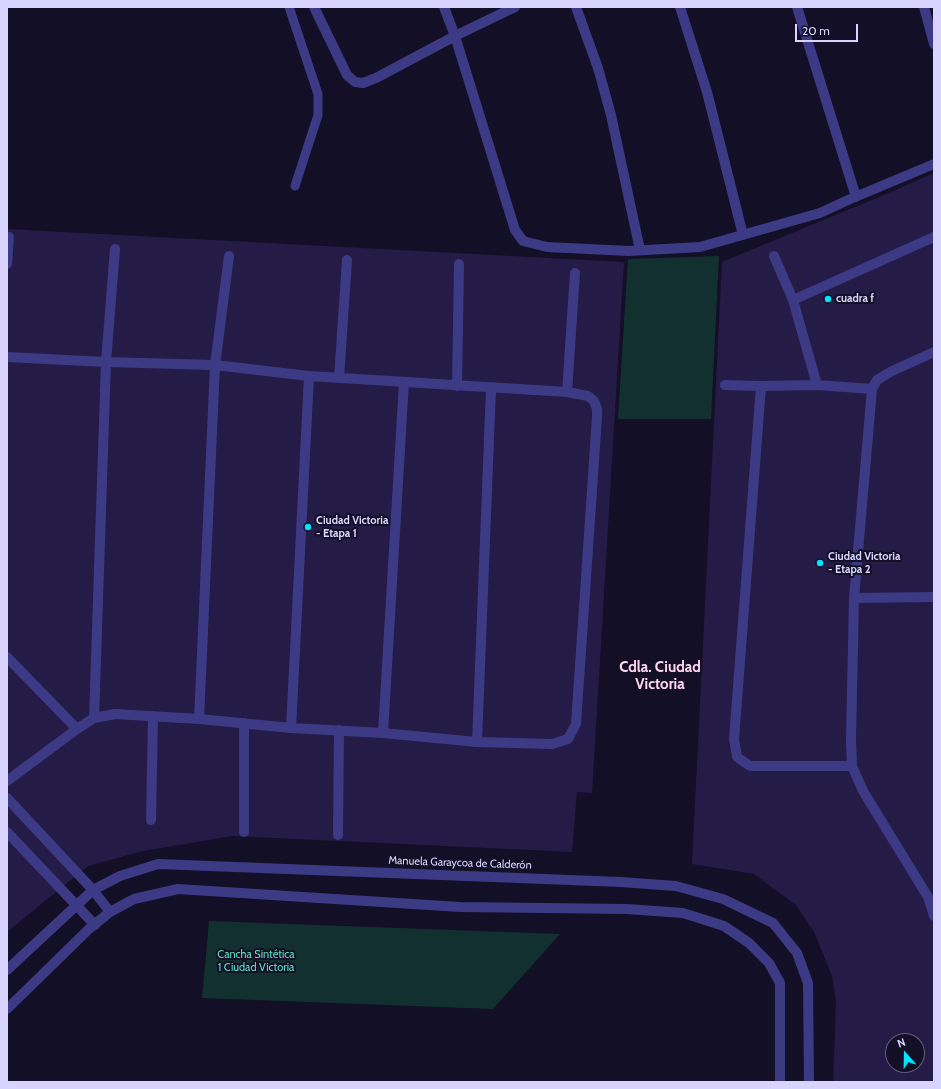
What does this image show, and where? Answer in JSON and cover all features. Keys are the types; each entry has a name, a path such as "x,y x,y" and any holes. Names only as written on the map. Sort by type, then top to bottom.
{"street":[{"path":"314,7 347,75 355,82 363,83 376,78 455,36 515,7"},
{"path":"444,7 455,36 515,230 523,241 548,247 640,250 700,247 820,213 934,164"},
{"path":"576,7 598,68 612,115 640,250"},
{"path":"680,7 707,92 743,235"},
{"path":"797,7 856,197"},
{"path":"924,7 934,44"},
{"path":"7,264 9,237"},
{"path":"793,300 934,237"},
{"path":"94,718 106,362 115,249"},
{"path":"199,719 215,365 228,256"},
{"path":"774,256 793,300 817,385"},
{"path":"339,378 347,260"},
{"path":"457,386 459,264"},
{"path":"567,392 575,273"},
{"path":"934,352 876,380 872,389 854,598 851,740 852,766 863,791 928,897 934,916"},
{"path":"7,357 215,365 309,376 567,392 588,396 594,401 597,409 576,724 568,739 552,744 477,742 383,732 291,728 199,719 115,714 94,718 77,729 7,782"},
{"path":"291,728 309,376"},
{"path":"383,732 404,382"},
{"path":"725,385 817,385 872,389"},
{"path":"761,386 734,739 737,757 750,766 852,766"},
{"path":"477,742 491,388"},
{"path":"854,598 934,597"},
{"path":"7,657 77,729"},
{"path":"151,820 153,716"},
{"path":"244,723 244,832"},
{"path":"338,835 339,730"},
{"path":"7,798 93,890 110,912"},
{"path":"7,832 95,925"},
{"name":"Manuela Garaycoa de Calderón","path":"7,970 93,890 120,876 158,864 606,881 676,886 723,899 772,923 797,953 808,983 809,1082"},
{"path":"7,1009 90,928 110,912 134,899 178,889 460,907 627,909 683,913 724,926 749,943 769,963 780,983 780,1082"}],"lane":[{"path":"289,7 318,94 318,114 295,186"}],"green space":[{"path":"719,256 711,419 618,419 628,259"},
{"name":"Cancha Sintética 1 Ciudad Victoria","path":"209,921 560,934 493,1009 202,998"}],"building":[{"name":"Ciudad Victoria - Etapa 2","path":"934,173 934,1082 833,1082 836,1001 832,976 814,932 796,905 754,874 692,864 722,262"},
{"name":"Ciudad Victoria - Etapa 1","path":"7,229 624,262 592,793 577,792 572,852 232,836 143,851 88,866 7,932"}],"place":[{"name":"cuadra f","path":"828,299"},
{"name":"Ciudad Victoria - Etapa 1","path":"308,527"},
{"name":"Ciudad Victoria - Etapa 2","path":"820,563"}],"district":[{"name":"Cdla. Ciudad Victoria","path":"660,676"}]}
